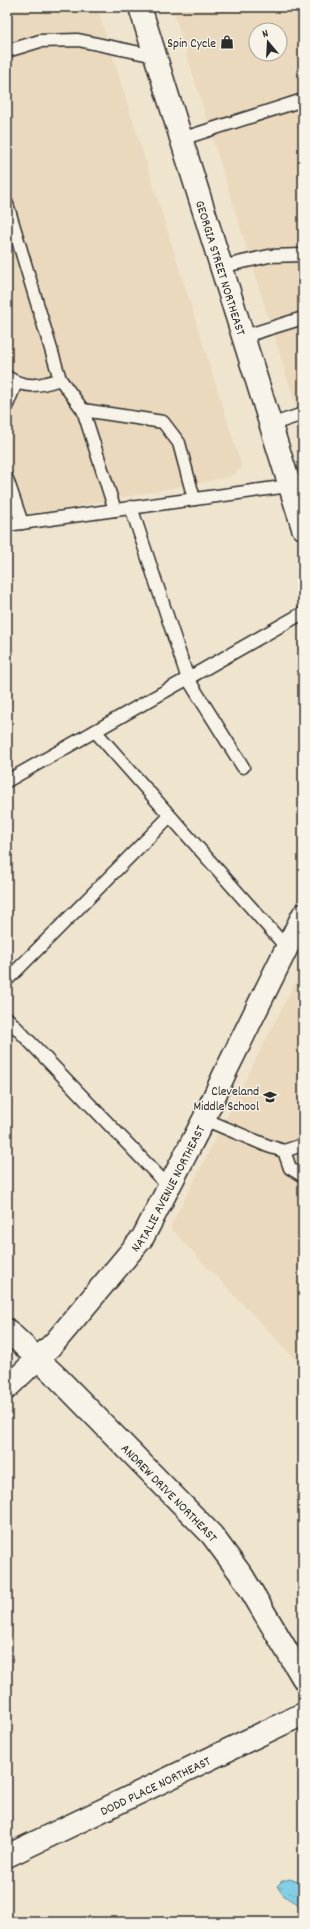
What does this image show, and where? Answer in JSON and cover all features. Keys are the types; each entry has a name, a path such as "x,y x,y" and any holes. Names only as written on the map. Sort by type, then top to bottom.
{"street":[{"name":"GEORGIA STREET NORTHEAST","path":"140,7 270,425 296,484 303,528"},
{"name":"NATALIE AVENUE NORTHEAST","path":"7,1388 38,1360 55,1342 143,1237 204,1120 286,947 303,915"},
{"name":"ANDREW DRIVE NORTHEAST","path":"7,1330 176,1496 212,1535 243,1577 303,1678"},
{"name":"DODD PLACE NORTHEAST","path":"7,1856 303,1714"}],"lane":[{"path":"7,51 40,41 78,40 155,56"},
{"path":"181,139 303,100"},
{"path":"7,204 60,379 83,410 115,510"},
{"path":"220,267 269,256 303,255"},
{"path":"242,337 303,318"},
{"path":"7,405 11,380 40,386 60,379"},
{"path":"83,410 163,422 179,443 194,499"},
{"path":"270,425 303,414"},
{"path":"7,479 22,523"},
{"path":"7,525 296,484"},
{"path":"131,507 188,678 244,767"},
{"path":"7,781 303,613"},
{"path":"94,731 286,947"},
{"path":"7,980 169,817"},
{"path":"7,1018 169,1187"},
{"path":"204,1120 284,1151 299,1146 303,1147"},
{"path":"284,1151 290,1168 303,1176"}],"shaded area":[{"path":"7,7 97,7 242,468 229,477 67,508 7,516"},
{"path":"172,7 303,7 303,429"},
{"name":"Cleveland Middle School","path":"303,967 303,1367 170,1228"}],"water":[{"path":"290,1879 303,1884 303,1907 283,1895 277,1886 282,1881"}],"place":[{"name":"Spin Cycle","path":"227,42"},
{"name":"Cleveland Middle School","path":"270,1097"}]}
